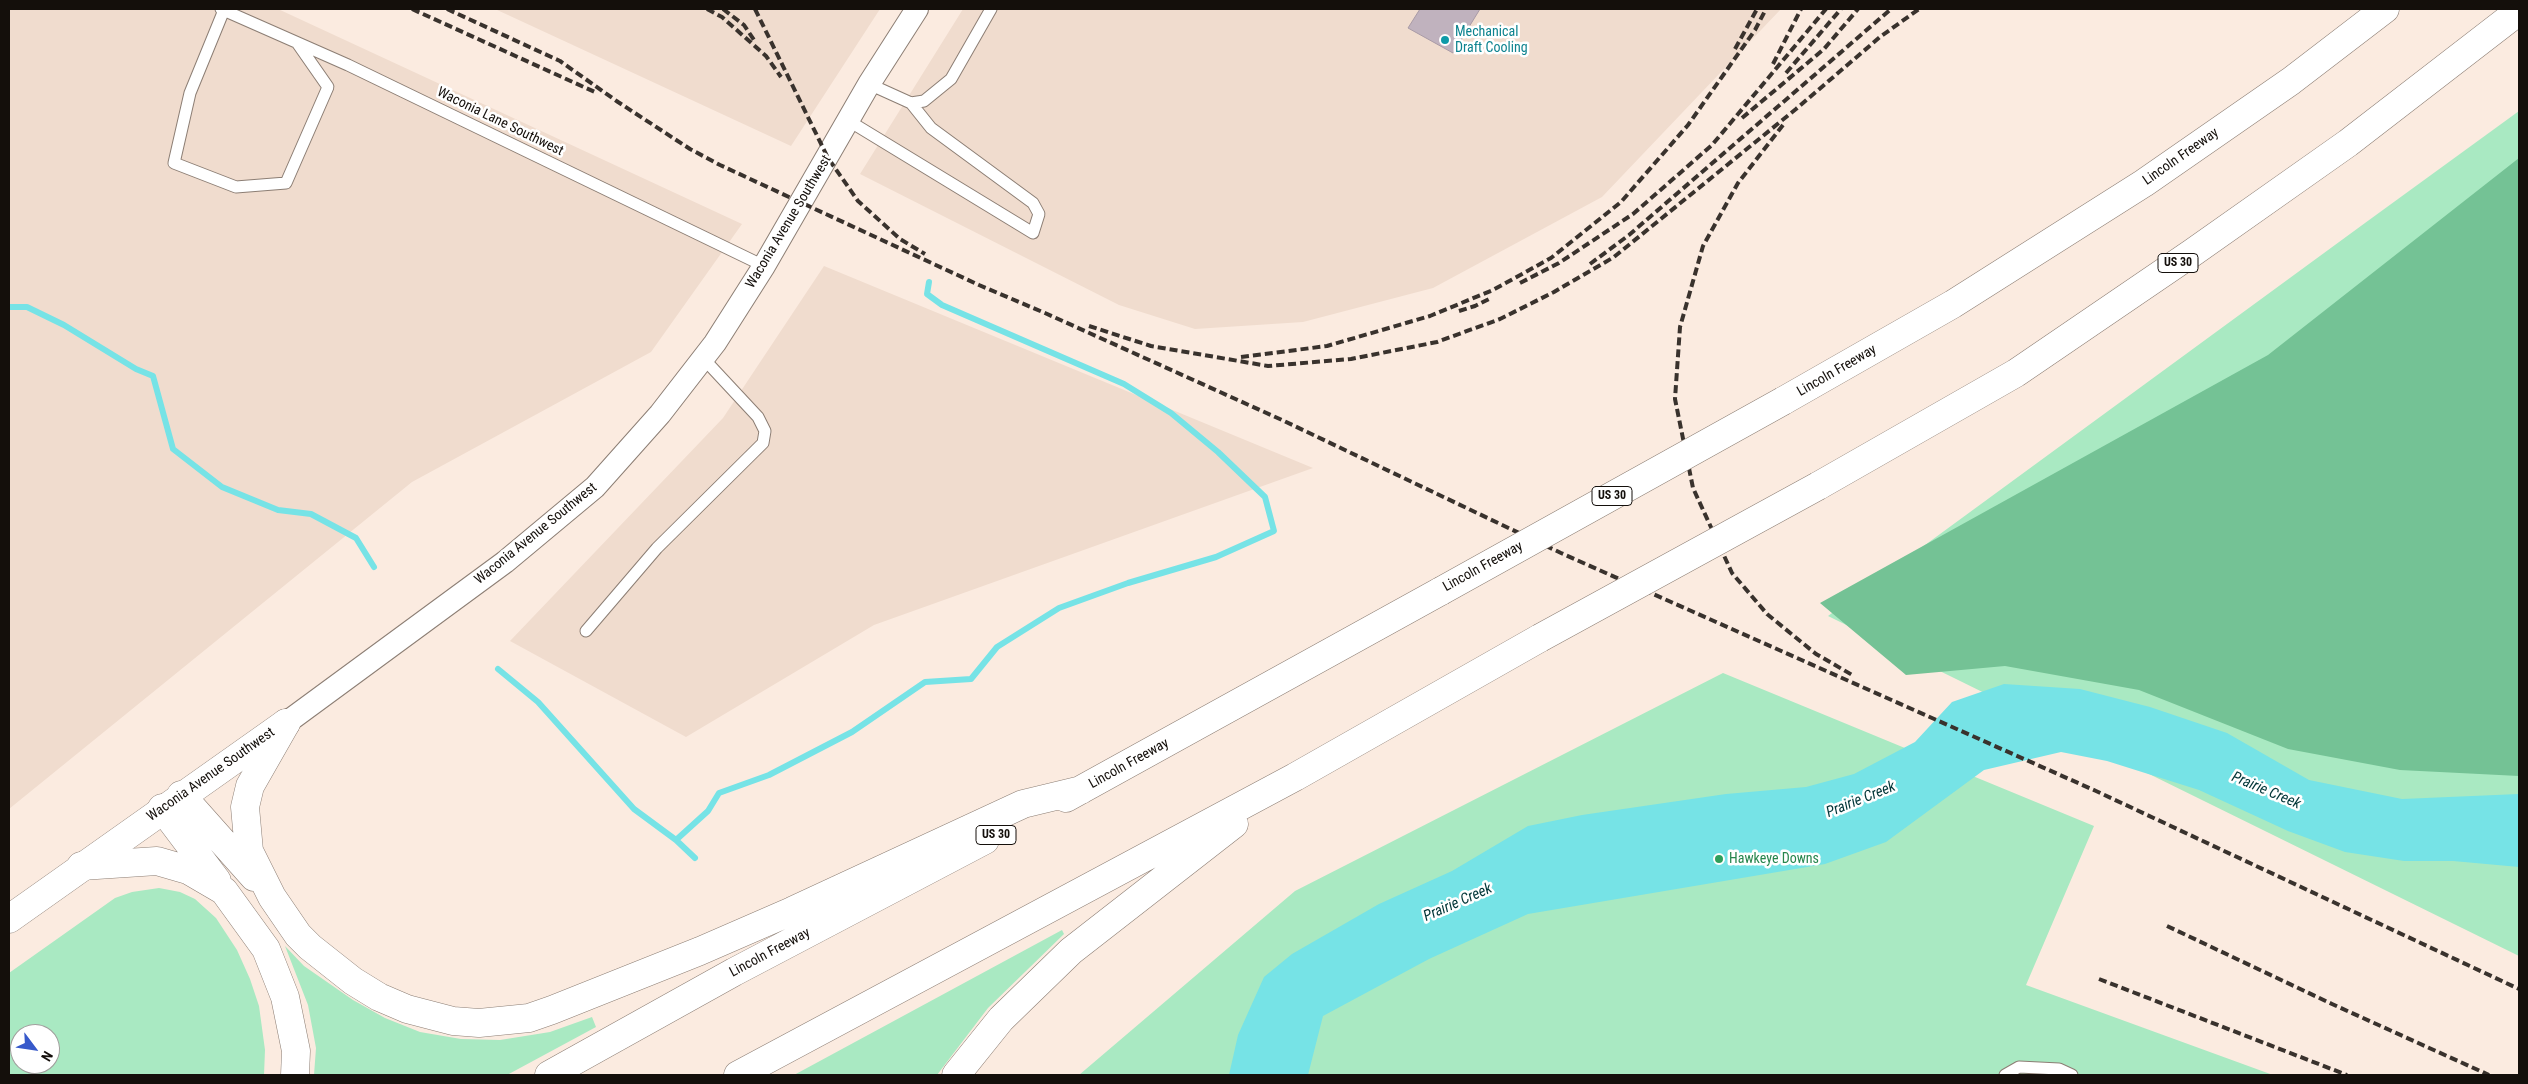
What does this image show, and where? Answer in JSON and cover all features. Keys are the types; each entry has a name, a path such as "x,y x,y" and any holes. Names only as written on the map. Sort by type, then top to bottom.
{"main road":[{"name":"Lincoln Freeway","path":"550,1075 734,972 1081,790 1783,401 1953,304 2144,183 2291,81 2385,9"},
{"name":"US 30","path":"738,1075 1295,776 1540,638 1818,486 2016,373 2184,259 2348,143 2519,11"},
{"name":"Waconia Avenue Southwest","path":"9,919 81,866 286,723"},
{"path":"286,723 250,786 245,807 249,851 272,897 298,936 353,981 379,997 407,1009 453,1020 479,1023 529,1018 708,948 1023,804 1081,790"},
{"path":"956,1075 1000,1019 1070,951 1295,776"},
{"path":"172,802 272,897"},
{"path":"172,802 224,891 270,957 285,997 296,1051 295,1075"},
{"path":"81,866 157,860 188,870 224,891"}],"street":[{"name":"Waconia Avenue Southwest","path":"286,723 505,562 595,487 660,414 703,358 764,266 869,84 917,9"}],"lane":[{"path":"911,103 924,101 951,79 991,9"},
{"path":"223,10 190,93 174,163 236,187 286,183 328,87 297,43"},
{"name":"Waconia Lane Southwest","path":"223,10 297,43 764,266"},
{"path":"849,121 1033,233 1039,214 1033,203 931,128 911,103 869,84"},
{"path":"586,630 657,548 763,443 765,431 758,418 703,358"},
{"path":"2004,1075 2019,1066 2059,1069 2072,1075"}],"shaded area":[{"path":"9,9 278,9 742,224 651,352 412,482 9,809"},
{"path":"495,9 880,9 791,146"},
{"path":"963,9 1781,9 1602,197 1433,288 1303,322 1195,329 1119,305 860,174"},
{"path":"824,266 1313,468 874,625 686,737 510,641 723,418"}],"green space":[{"path":"2519,111 2519,956 1828,616 2365,223"},
{"path":"2519,158 2519,776 2400,770 2288,749 2139,690 2005,666 1906,675 1820,603 2268,355"},
{"name":"Hawkeye Downs","path":"1723,673 2094,826 2026,985 2273,1075 1079,1075 1295,891"},
{"path":"159,888 180,892 195,899 216,918 237,950 259,1006 265,1050 264,1075 9,1075 9,973 115,898 132,892"},
{"path":"1062,930 1064,934 988,1008 937,1075 794,1075"},
{"path":"285,946 304,966 353,1000 385,1018 420,1032 461,1039 500,1040 550,1032 592,1017 596,1027 507,1075 314,1075 316,1048 308,1005"}],"water":[{"name":"Prairie Creek","path":"2004,684 2080,689 2150,707 2227,733 2309,780 2402,799 2519,794 2519,867 2453,861 2404,861 2345,852 2288,831 2199,790 2107,761 2061,752 1984,770 1886,842 1825,864 1528,914 1429,959 1323,1016 1308,1075 1229,1075 1238,1035 1264,977 1292,954 1379,904 1452,871 1528,826 1582,815 1726,794 1806,787 1854,774 1915,742 1952,702"}],"building":[{"name":"Mechanical Draft Cooling","path":"1420,9 1480,9 1453,53 1408,28"}],"waterway":[{"path":"676,840 708,811 719,793 769,775 852,732 925,682 971,679 997,647 1059,608 1128,583 1216,557 1274,531 1265,497 1218,452 1171,413 1124,384 942,305 927,294 929,282"},
{"path":"9,307 27,307 64,325 136,369 153,376 173,449 222,487 278,510 311,514 356,538 374,567"},
{"path":"498,669 538,702 634,809 676,840 695,858"}],"railway":[{"path":"412,9 597,93"},
{"path":"447,9 560,61 690,149 720,165 979,285 1282,420 1561,553 2096,791 2519,989"},
{"path":"707,9 722,17 766,56 781,77"},
{"path":"723,9 744,25 754,40"},
{"path":"755,9 828,158 858,201 900,239 925,254"},
{"path":"1735,49 1757,9"},
{"path":"1241,357 1327,346 1430,316 1493,290 1551,258 1621,202 1688,125 1755,30 1766,9"},
{"path":"1773,64 1801,9"},
{"path":"1520,283 1559,263 1633,214 1712,145 1826,9"},
{"path":"1786,73 1841,9"},
{"path":"1742,118 1824,49 1858,9"},
{"path":"1590,264 1629,235 1891,9"},
{"path":"1089,326 1151,346 1268,366 1351,359 1437,342 1500,319 1554,292 1614,257 1796,109 1880,37 1919,9"},
{"path":"1783,125 1738,183 1703,246 1680,327 1675,399 1693,488 1732,573 1767,614 1816,654 1854,676"},
{"path":"1459,311 1491,298"},
{"path":"2167,926 2489,1075"},
{"path":"2099,979 2347,1075"}],"place":[{"name":"Mechanical Draft Cooling","path":"1445,40"},
{"name":"Hawkeye Downs","path":"1719,859"}]}
